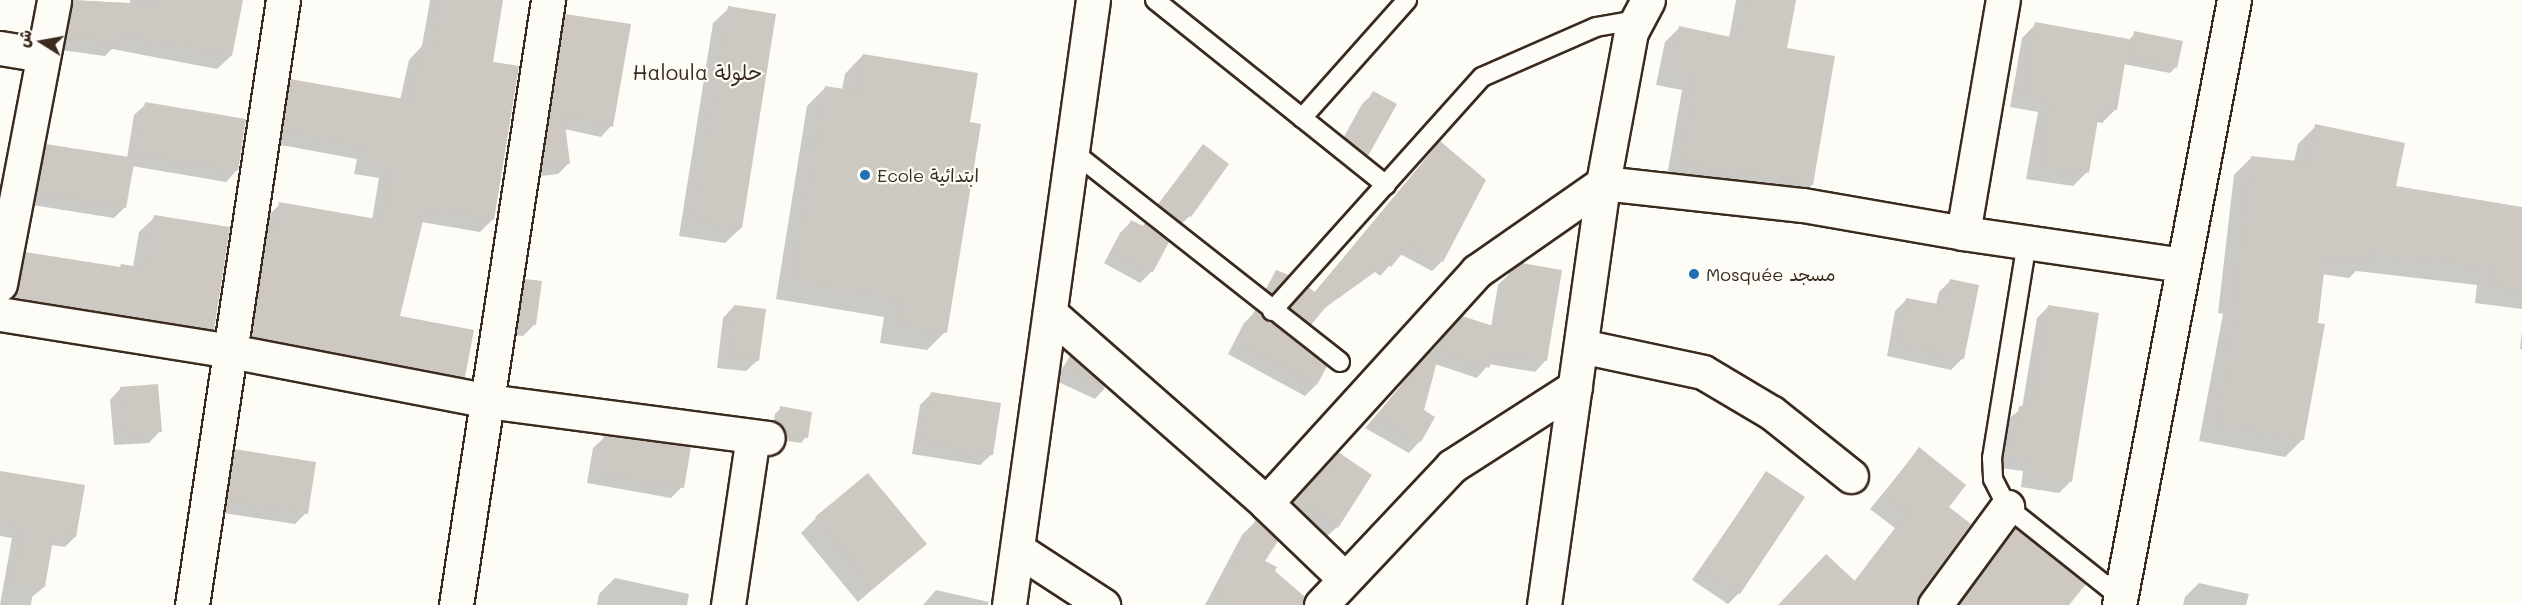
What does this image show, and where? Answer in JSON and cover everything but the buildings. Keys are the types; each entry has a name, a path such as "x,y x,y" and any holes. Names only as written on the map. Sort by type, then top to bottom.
{"street":[{"path":"0,284 54,0"},
{"path":"192,605 284,0"},
{"path":"456,605 548,0"},
{"path":"1009,605 1093,0"},
{"path":"1963,233 2002,0"},
{"path":"2120,601 2234,0"},
{"path":"1544,605 1603,183 1631,32 1642,10"},
{"path":"0,48 42,55"},
{"path":"1266,503 1477,271 1603,183 1803,205 1963,233 2183,265"},
{"path":"1050,313 1266,503 1344,578"},
{"path":"0,314 230,351 487,401 759,444 728,605"},
{"path":"1581,346 1703,372 1772,413 1851,476"},
{"path":"1321,605 1452,466 1575,387"},
{"path":"1935,605 2007,507"},
{"path":"1017,549 1103,605"}],"lane":[{"path":"1155,0 1386,185"},
{"path":"1302,118 1407,0"},
{"path":"1272,311 1482,77 1596,27 1642,10"},
{"path":"1072,151 1272,311 1340,362"},
{"path":"2027,242 1992,458 1993,479 2007,507 2120,601"}],"place":[{"name":"Ecole ابتدائية","path":"865,175"},
{"name":"Mosquée مسجد","path":"1694,274"}],"district":[{"name":"Haloula حلولة","path":"697,72"}]}
